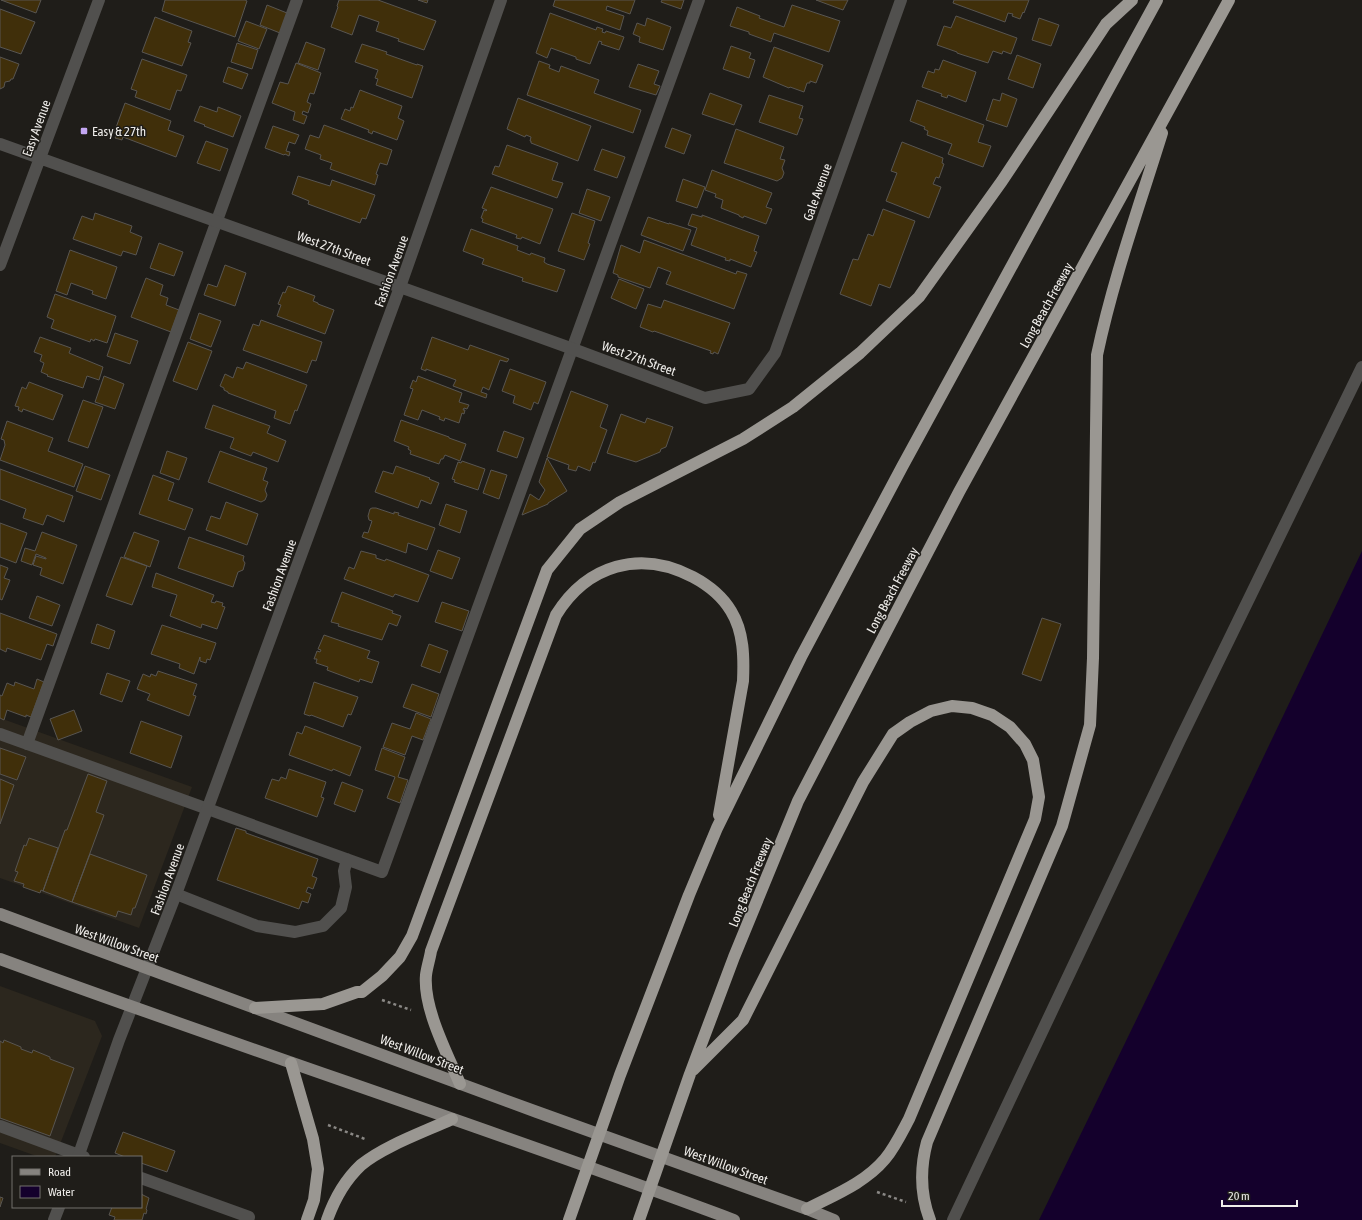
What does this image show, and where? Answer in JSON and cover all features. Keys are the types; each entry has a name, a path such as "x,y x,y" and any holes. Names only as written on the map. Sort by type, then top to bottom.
{"highway":[{"path":"256,1008 322,1004 357,992 362,992 382,976 400,957 412,936 547,570 580,529 620,502 743,439 793,407 860,353 919,297 1002,181 1106,24 1132,0"},
{"path":"569,1217 623,1068 689,895 717,828 800,657 902,466 1157,0"},
{"name":"Long Beach Freeway","path":"639,1220 690,1074 734,957 798,801 959,492 1229,0"},
{"path":"930,1220 922,1193 923,1158 927,1142 1062,826 1090,725 1093,658 1097,355 1105,317 1116,277 1170,107"},
{"path":"460,1084 435,1023 428,1001 426,975 431,950 556,615 562,604 580,586 589,579 608,570 628,564 646,563 664,566 683,572 712,589 731,610 737,623 742,641 744,661 743,682 730,747 717,828"},
{"path":"690,1074 743,1020 863,782 893,734 910,722 931,711 952,706 972,708 992,715 1010,727 1024,744 1033,760 1039,797 1035,819 909,1119 886,1158 870,1174 855,1184 806,1209"},
{"path":"291,1063 313,1139 318,1169 314,1200 307,1220"},
{"path":"327,1220 333,1204 348,1180 361,1165 389,1147 452,1119"}],"main road":[{"name":"West Willow Street","path":"0,914 834,1220"},
{"path":"0,959 734,1220"}],"street":[{"name":"Easy Avenue","path":"0,265 99,0"},
{"path":"27,744 297,0"},
{"name":"Fashion Avenue","path":"80,1156 119,1040 176,894 400,287 501,0"},
{"path":"0,734 382,872 699,0"},
{"name":"Gale Avenue","path":"750,389 775,353 901,0"},
{"name":"West 27th Street","path":"0,144 705,398 750,389"},
{"path":"953,1220 1180,740 1362,367"},
{"path":"176,894 257,926 295,932 302,931 323,926 341,908 346,887 344,871 347,859"},
{"path":"0,1126 80,1156"},
{"path":"142,1178 249,1217 248,1220"},
{"path":"54,1220 59,1208"}],"path":[{"path":"377,999 414,1011"},
{"path":"322,1123 366,1139"},
{"path":"874,1191 907,1202"}],"shaded area":[{"path":"0,718 192,787 139,928 0,878"},
{"path":"0,986 95,1021 102,1036 55,1156 36,1156 0,1143"}],"water":[{"path":"1362,551 1362,1220 1039,1220 1229,829"}],"building":[{"path":"1,0 41,0 36,13"},
{"path":"165,0 247,1 235,37 162,11"},
{"path":"339,0 378,0 436,21 424,50 398,41 399,39 376,31 379,22 359,15 352,35 331,27"},
{"path":"418,0 428,0 427,3"},
{"path":"555,0 635,0 630,14 607,6 606,10 624,16 620,30 553,6"},
{"path":"662,0 684,0 681,9 661,2"},
{"path":"816,0 848,0 843,10"},
{"path":"954,0 1029,0 1020,19 1012,16 1013,14 1008,13 1005,22 953,3"},
{"path":"267,5 287,13 280,33 260,25"},
{"path":"792,5 840,21 829,52 774,33 771,42 749,34 749,32 730,26 737,7 760,16 759,18 784,27"},
{"path":"0,9 35,22 21,54 0,47"},
{"path":"550,13 596,30 597,27 603,29 602,32 605,33 606,31 624,37 619,50 601,44 602,42 599,41 590,64 551,48 547,58 536,53"},
{"path":"956,16 1017,38 1011,54 1003,51 1002,54 993,51 988,63 937,45 944,26 951,28"},
{"path":"155,17 192,31 188,42 191,43 182,66 142,52"},
{"path":"647,18 671,27 663,50 639,42 640,37 633,34 637,23 645,26"},
{"path":"1039,18 1059,25 1051,46 1032,40"},
{"path":"246,21 267,29 259,49 238,41"},
{"path":"306,42 325,49 318,70 298,63"},
{"path":"237,43 258,50 252,69 231,62"},
{"path":"362,44 387,52 386,54 423,66 412,98 376,85 378,79 375,78 378,70 355,62"},
{"path":"731,46 751,53 749,58 755,60 749,78 723,69"},
{"path":"774,47 823,65 816,83 810,81 810,83 807,83 804,92 790,87 789,88 763,77"},
{"path":"1017,55 1041,64 1033,88 1008,79"},
{"path":"0,57 19,64 13,79 5,82 4,87 0,89"},
{"path":"142,59 187,75 181,91 177,90 170,110 135,97 137,91 131,89"},
{"path":"943,60 976,72 966,102 948,95 947,98 941,96 942,94 922,87 928,71 934,73 935,69 939,70"},
{"path":"539,61 550,65 549,68 559,72 561,66 599,80 594,93 641,110 633,133 527,95"},
{"path":"296,63 321,73 314,94 310,93 307,102 311,104 308,113 303,111 302,114 307,116 304,124 293,120 295,112 272,103 280,82 288,84"},
{"path":"638,64 659,71 654,84 660,86 656,95 629,87"},
{"path":"228,67 248,74 242,89 223,82"},
{"path":"360,90 402,106 398,118 404,121 397,140 373,131 372,134 368,132 369,130 341,119 345,109 350,111 351,107 353,108"},
{"path":"710,93 742,105 734,125 702,114"},
{"path":"1002,93 1017,99 1007,127 986,120 993,99 1000,101"},
{"path":"769,95 803,106 799,118 803,119 797,135 759,122"},
{"path":"518,98 591,126 578,161 531,143 531,137 526,135 525,137 507,129"},
{"path":"917,100 984,125 978,142 991,146 983,167 948,154 952,144 927,135 928,131 924,129 925,127 910,121"},
{"path":"125,103 171,121 168,130 184,136 176,157 123,137 122,140 115,138 117,134 114,133"},
{"path":"200,106 217,112 218,107 241,116 233,137 194,121"},
{"path":"324,125 392,150 387,165 380,163 376,174 378,175 375,185 330,169 332,163 320,159 321,155 305,149 310,135 319,138"},
{"path":"273,126 299,135 295,144 289,142 286,151 290,152 289,156 265,148"},
{"path":"672,128 691,135 684,154 665,147"},
{"path":"736,129 784,147 780,159 785,160 782,168 784,173 782,178 777,181 724,163"},
{"path":"206,141 228,149 220,171 197,163"},
{"path":"902,142 943,158 942,163 944,164 939,178 936,177 933,184 941,187 929,218 886,201 897,173 891,171"},
{"path":"507,145 558,163 552,180 563,183 557,198 492,174 495,166 499,167"},
{"path":"602,149 625,157 617,178 594,170"},
{"path":"712,170 772,193 766,207 772,209 766,224 744,216 743,218 721,208 723,200 715,197 716,194 705,190"},
{"path":"298,176 330,186 332,180 375,195 366,219 362,218 360,223 308,204 309,201 292,194"},
{"path":"683,179 705,187 697,208 676,201"},
{"path":"491,187 553,209 540,244 522,237 521,239 516,238 517,235 482,222 483,219 481,218 484,210 487,210 482,208"},
{"path":"587,189 610,197 601,221 579,213"},
{"path":"883,209 915,221 890,288 879,284 871,306 840,294 853,259 858,260 868,234 873,236"},
{"path":"95,213 132,226 130,232 142,237 136,255 123,251 121,256 73,239 82,216 93,220"},
{"path":"572,213 595,221 588,243 590,244 584,260 558,251"},
{"path":"692,214 702,217 702,215 759,236 754,251 757,252 751,267 730,259 730,261 725,260 726,258 691,245 697,228 688,225"},
{"path":"648,217 691,230 683,251 641,235"},
{"path":"471,229 518,246 517,250 530,255 531,253 545,258 544,262 547,264 565,270 557,292 522,281 523,278 482,264 484,259 463,251"},
{"path":"644,240 736,274 737,271 747,274 734,309 666,284 671,272 658,267 650,288 618,277 618,275 613,273 621,245 640,253"},
{"path":"159,243 183,252 174,276 150,268"},
{"path":"70,250 117,267 106,299 92,294 93,291 71,283 67,295 56,291"},
{"path":"225,265 246,273 235,306 204,295 208,284 217,287"},
{"path":"146,278 163,285 160,295 168,298 166,305 179,310 171,332 131,317"},
{"path":"619,279 644,289 636,309 611,298"},
{"path":"288,286 315,296 313,301 334,310 325,334 277,316 281,305 278,304 283,292 285,293"},
{"path":"55,294 116,316 107,343 95,339 94,341 91,339 90,342 51,328 54,320 47,317"},
{"path":"664,300 730,323 718,354 714,352 713,354 710,353 711,351 640,327 648,304 661,308"},
{"path":"199,313 221,321 211,347 190,339"},
{"path":"261,320 322,342 316,361 312,360 307,373 243,350 253,324 259,326"},
{"path":"115,333 138,341 130,364 107,356"},
{"path":"40,337 71,348 69,353 103,367 99,380 87,376 83,388 47,376 48,375 41,372 44,363 40,361 42,355 34,352"},
{"path":"432,337 468,350 470,345 509,359 507,362 500,360 489,390 483,387 481,392 487,394 486,398 453,386 456,380 426,369 426,371 421,369"},
{"path":"188,342 212,351 197,390 173,381"},
{"path":"246,362 307,385 297,411 295,410 290,424 274,418 276,411 228,393 220,386 225,374 233,378 237,367 243,369"},
{"path":"510,369 546,382 538,404 534,402 531,410 513,403 515,396 502,391"},
{"path":"104,376 124,384 115,409 95,402"},
{"path":"418,376 462,393 459,402 469,405 467,409 464,408 464,414 462,413 459,423 445,418 444,421 439,419 440,417 422,410 418,420 404,415 413,389 410,388 413,380 416,382"},
{"path":"29,382 63,395 53,420 23,409 22,412 18,410 19,407 15,406 22,387 26,389"},
{"path":"571,391 608,405 600,427 607,430 595,463 593,462 590,471 578,466 576,471 568,469 569,465 547,457"},
{"path":"83,400 103,407 88,448 68,441"},
{"path":"213,405 270,426 267,433 286,441 278,462 253,452 251,456 230,448 234,438 205,428"},
{"path":"621,414 645,423 647,418 673,427 666,447 661,449 660,452 636,462 607,453"},
{"path":"401,420 466,444 460,461 445,455 439,464 410,454 411,451 408,449 409,447 394,441"},
{"path":"7,421 53,438 48,451 83,464 74,487 0,460 5,445 4,440 1,439"},
{"path":"504,431 524,438 517,458 497,451"},
{"path":"167,451 187,458 179,480 160,473"},
{"path":"220,451 267,468 263,480 268,482 265,490 267,495 265,500 261,502 208,482"},
{"path":"547,458 567,491 548,504 522,515 530,494 539,500 545,490 539,482"},
{"path":"462,461 485,469 478,490 454,482 455,480 452,479 458,462 461,463"},
{"path":"85,466 110,475 101,500 76,491"},
{"path":"396,466 430,478 429,479 439,483 431,504 421,500 418,508 375,492 383,471 393,474"},
{"path":"0,469 73,496 64,522 47,515 43,525 23,518 26,509 0,499"},
{"path":"491,470 507,475 499,499 483,493"},
{"path":"153,475 174,483 168,500 193,509 185,530 139,514"},
{"path":"226,502 258,514 247,545 206,530 211,516 220,519"},
{"path":"446,504 467,511 460,533 439,525"},
{"path":"372,508 394,514 394,512 399,513 398,515 435,528 427,550 408,543 406,553 362,537 364,532 368,533 372,521 369,520 368,516 370,509"},
{"path":"0,523 27,533 16,563 0,557"},
{"path":"42,532 77,545 63,584 40,575 42,568 33,565 36,556 46,558 36,554 32,565 21,561 25,548 35,551"},
{"path":"134,532 159,541 150,567 124,557"},
{"path":"189,537 244,556 243,560 245,563 243,570 238,572 233,587 178,568"},
{"path":"438,550 460,558 452,579 430,571"},
{"path":"361,551 376,555 376,558 385,561 386,559 429,575 418,602 395,594 393,597 344,579 349,567 354,569"},
{"path":"121,557 147,566 132,605 106,596"},
{"path":"0,565 8,568 4,578 10,580 2,600 0,599"},
{"path":"156,573 214,595 211,602 215,603 216,601 223,603 222,606 225,607 217,629 202,624 201,628 170,616 177,595 152,587"},
{"path":"342,592 393,611 392,613 401,616 397,626 389,623 382,640 338,626 339,624 331,622"},
{"path":"37,596 60,605 52,626 29,618"},
{"path":"442,602 469,611 462,631 435,622"},
{"path":"0,613 57,634 53,646 47,644 41,660 7,648 6,652 0,649"},
{"path":"1042,618 1061,624 1041,681 1022,674"},
{"path":"97,624 115,631 109,649 91,643"},
{"path":"162,625 216,643 210,660 207,659 206,663 200,661 200,657 194,674 179,668 180,664 151,654"},
{"path":"324,635 370,651 367,658 379,662 372,683 360,679 359,682 327,670 328,667 316,663 317,659 314,659 317,651 320,652 321,650 318,649"},
{"path":"429,644 448,651 440,673 421,666"},
{"path":"158,671 197,684 193,695 196,696 189,716 147,700 150,694 137,689 143,674 150,677 151,674 156,676"},
{"path":"107,673 130,681 122,702 100,694"},
{"path":"37,679 44,682 31,717 26,715 26,717 7,710 4,720 0,718 0,695 2,696 7,683 14,686 15,682 34,689"},
{"path":"314,682 358,697 351,715 348,714 343,727 311,715 304,714"},
{"path":"412,684 439,694 431,717 403,707"},
{"path":"74,710 82,731 58,740 50,719"},
{"path":"416,713 431,719 423,740 412,736 405,755 383,747 392,723 410,729"},
{"path":"141,721 182,736 171,768 130,753"},
{"path":"305,726 361,747 350,776 289,755 297,732 302,734"},
{"path":"0,748 26,757 17,780 0,774"},
{"path":"382,748 405,757 398,777 408,780 400,803 387,798 395,777 375,770"},
{"path":"289,769 326,782 321,797 324,798 317,817 265,798 272,779 279,781 281,777 286,779"},
{"path":"88,774 107,781 96,812 104,815 72,902 43,891 65,830 67,830"},
{"path":"0,779 14,785 0,824"},
{"path":"342,782 363,790 355,812 334,804"},
{"path":"236,828 318,859 312,876 317,878 313,889 308,887 306,892 311,894 308,903 302,901 299,909 217,880"},
{"path":"29,838 58,848 43,891 41,890 40,893 23,887 24,884 14,881 18,872 15,871 24,845 26,846"},
{"path":"90,854 147,875 131,915 118,911 116,917 72,902"},
{"path":"4,1040 21,1047 21,1049 32,1053 33,1050 50,1057 50,1059 74,1068 50,1136 0,1118 0,1041 3,1043"},
{"path":"123,1132 175,1151 167,1172 142,1163 142,1156 122,1156 115,1153"},
{"path":"142,1194 149,1198 146,1214 144,1213 142,1220 114,1220 115,1217 109,1215 112,1208 142,1208"},
{"path":"0,1197 3,1198 0,1207"}],"place":[{"name":"Easy & 27th","path":"84,131"}]}
